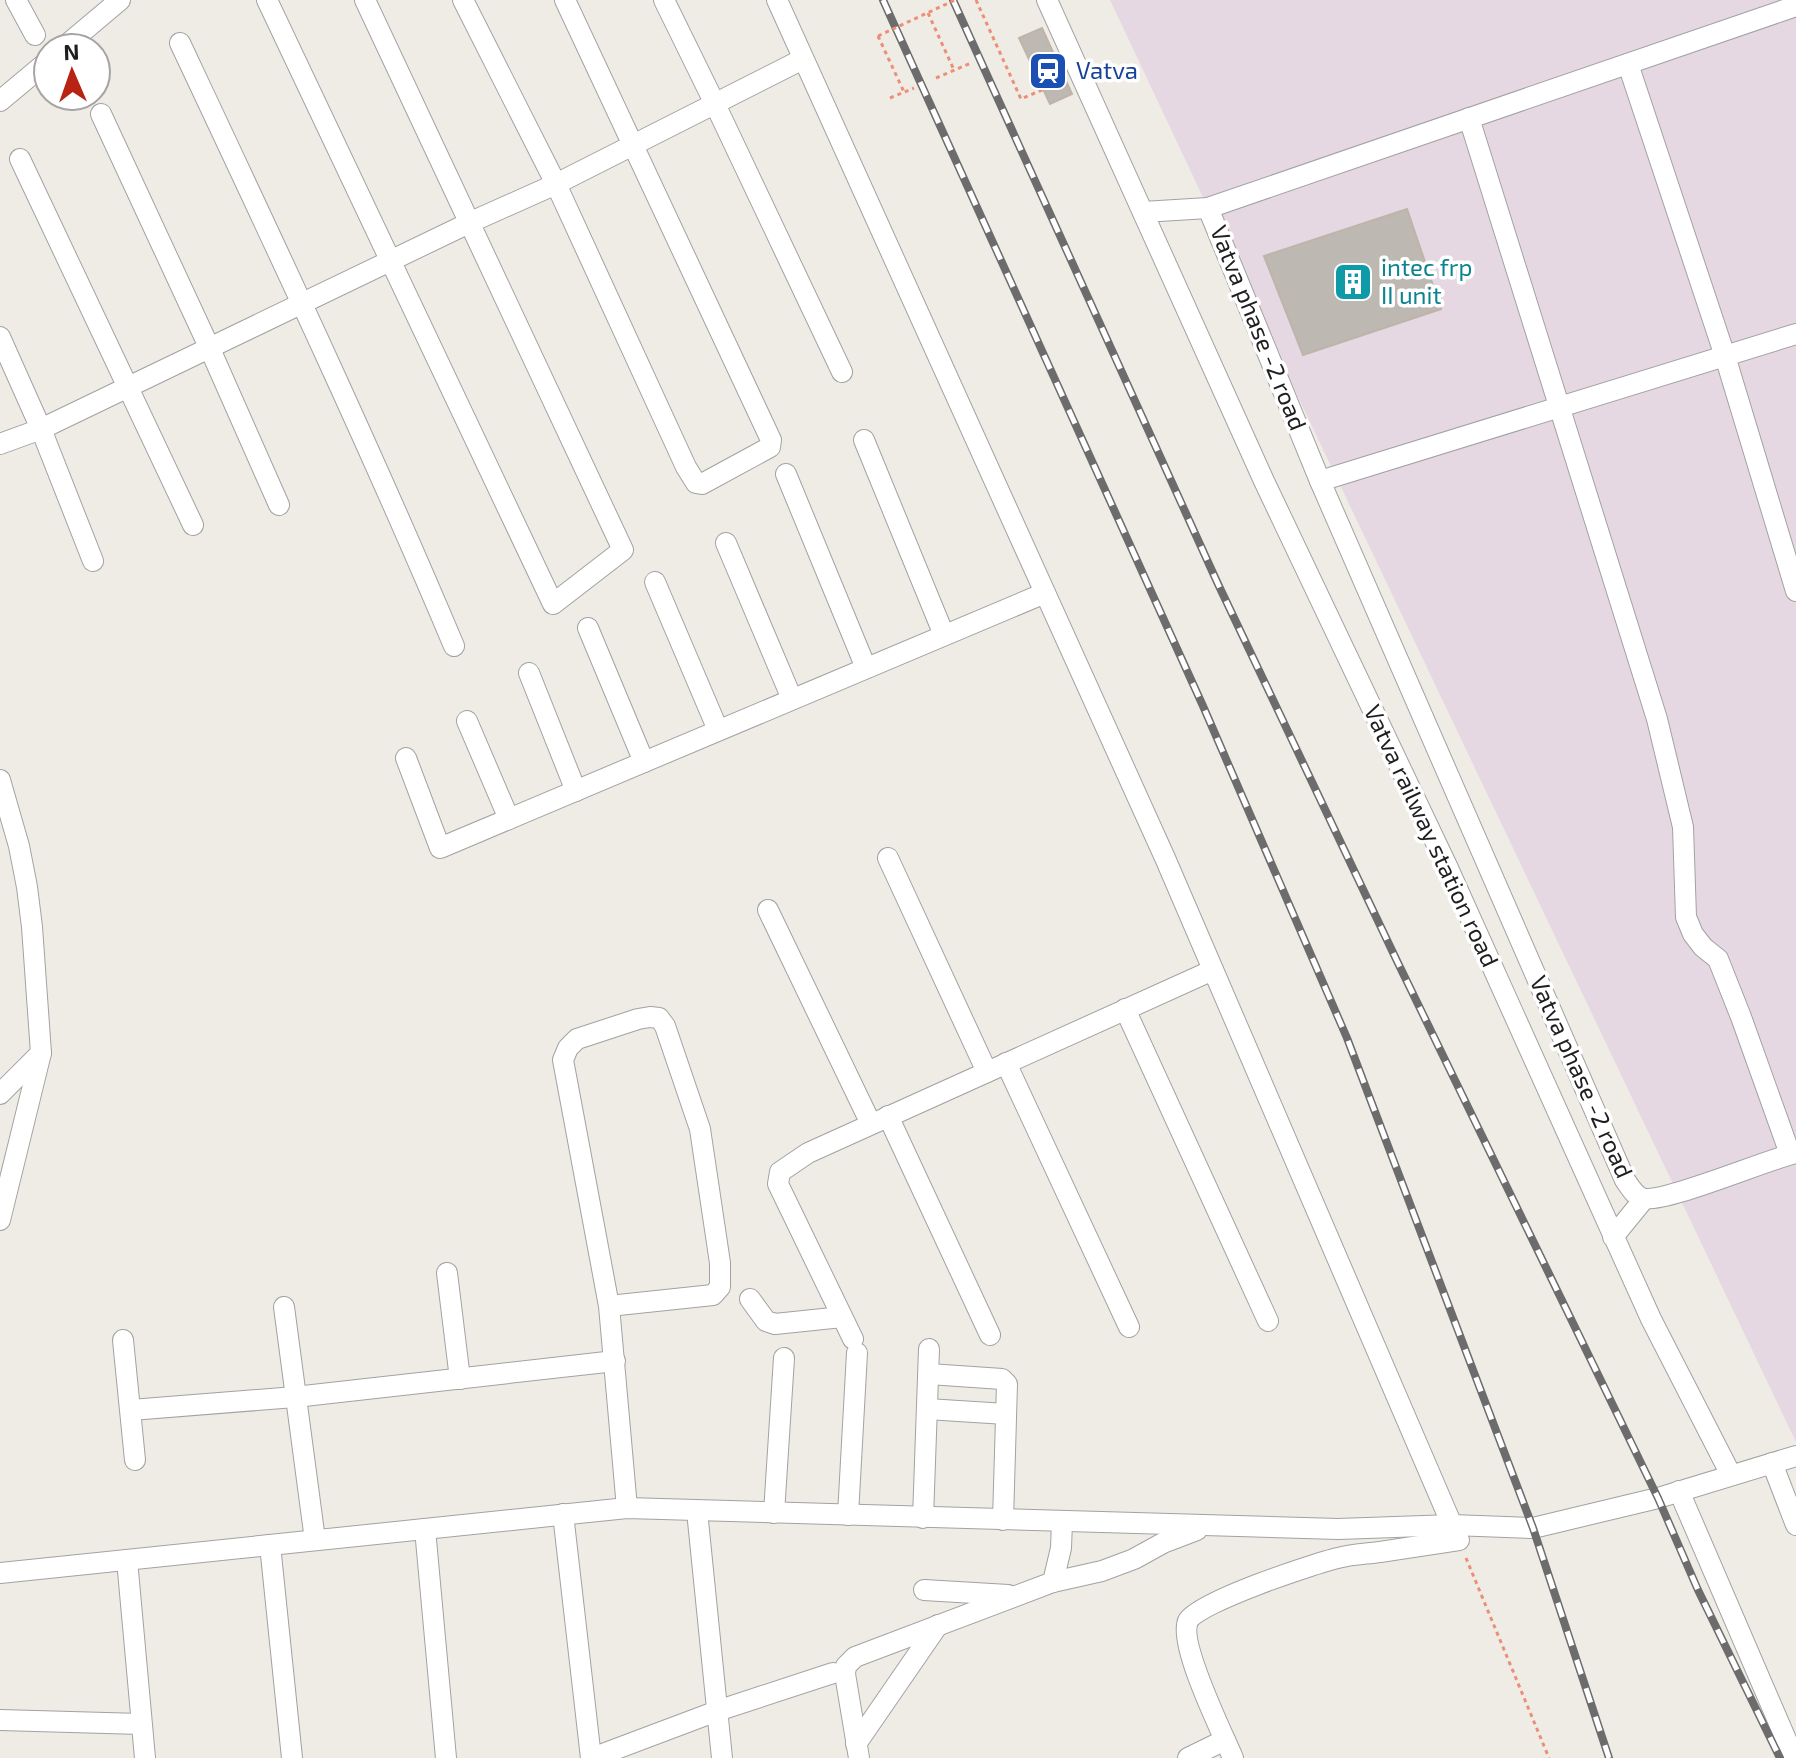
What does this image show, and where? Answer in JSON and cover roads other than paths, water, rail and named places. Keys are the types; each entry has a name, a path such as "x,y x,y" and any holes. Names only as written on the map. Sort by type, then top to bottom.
{"street":[{"path":"0,5 16,0 33,32"},
{"path":"82,32 120,0"},
{"path":"267,0 553,604 623,550 365,0"},
{"path":"463,0 556,184 686,467 696,483 702,484 770,447 771,440 565,0"},
{"path":"664,0 842,372"},
{"path":"777,0 1165,858 1455,1533"},
{"name":"Vatva railway station road","path":"1047,0 1264,481 1447,866 1651,1319 1731,1475"},
{"name":"Vatva phase -2 road","path":"1469,118 1657,719 1683,827 1686,917 1693,934 1718,959 1793,1154 1672,1195 1644,1199 1636,1195 1625,1180 1320,481 1208,208 1469,118 1796,6"},
{"path":"180,43 303,304 454,646"},
{"path":"0,444 41,429 556,184 803,59"},
{"path":"1628,64 1725,356 1796,591"},
{"path":"0,101 32,74"},
{"path":"101,114 279,505"},
{"path":"20,159 193,525"},
{"path":"1139,203 1208,208"},
{"path":"1320,481 1796,334"},
{"path":"0,337 41,429 93,561"},
{"path":"864,440 944,635"},
{"path":"786,474 866,668"},
{"path":"726,543 792,699"},
{"path":"655,582 718,730"},
{"path":"406,758 440,848 1045,593"},
{"path":"588,628 644,762"},
{"path":"529,673 576,791"},
{"path":"467,721 509,819"},
{"path":"0,780 27,887 41,1053 0,1220"},
{"path":"888,858 987,1072"},
{"path":"768,910 990,1335"},
{"path":"848,1515 855,1346 778,1184 780,1172 808,1153 1213,970"},
{"path":"1125,1009 1268,1321"},
{"path":"609,1306 713,1295 720,1287 720,1263 700,1129 665,1026 659,1018 638,1019 577,1039 568,1048 563,1060 609,1306 627,1508"},
{"path":"0,1094 41,1053"},
{"path":"1006,1063 1129,1327"},
{"path":"1613,1237 1644,1199"},
{"path":"447,1273 460,1379"},
{"path":"750,1299 766,1321 775,1324 842,1317"},
{"path":"284,1307 315,1540"},
{"path":"123,1340 135,1460"},
{"path":"923,1518 929,1349"},
{"path":"774,1513 784,1358"},
{"path":"131,1410 295,1397 615,1361"},
{"path":"929,1374 1002,1379 1007,1384 1003,1520"},
{"path":"927,1409 1006,1414"},
{"path":"0,1573 627,1508 1455,1533 1533,1528 1679,1491 1796,1456"},
{"path":"1772,1463 1796,1525"},
{"path":"1679,1491 1794,1758"},
{"path":"697,1511 722,1758"},
{"path":"563,1514 592,1758 717,1711 833,1673"},
{"path":"1053,1582 1061,1548 1062,1522"},
{"path":"858,1751 845,1674 846,1666 855,1657 1053,1582 1102,1571 1209,1526"},
{"path":"425,1529 446,1758"},
{"path":"1188,1758 1229,1749 1191,1659 1187,1628 1193,1614 1259,1585 1339,1558 1455,1533"},
{"path":"270,1545 292,1758"},
{"path":"127,1560 145,1758"},
{"path":"924,1590 1017,1596"},
{"path":"858,1751 938,1625"},
{"path":"0,1720 141,1724"}],"railway":[{"path":"883,0 1203,706 1347,1038 1533,1528 1609,1758"},
{"path":"953,0 1218,584 1780,1758"}],"place":[{"name":"Vatva","path":"1048,71"},
{"name":"intec frp II unit","path":"1353,282"}]}
